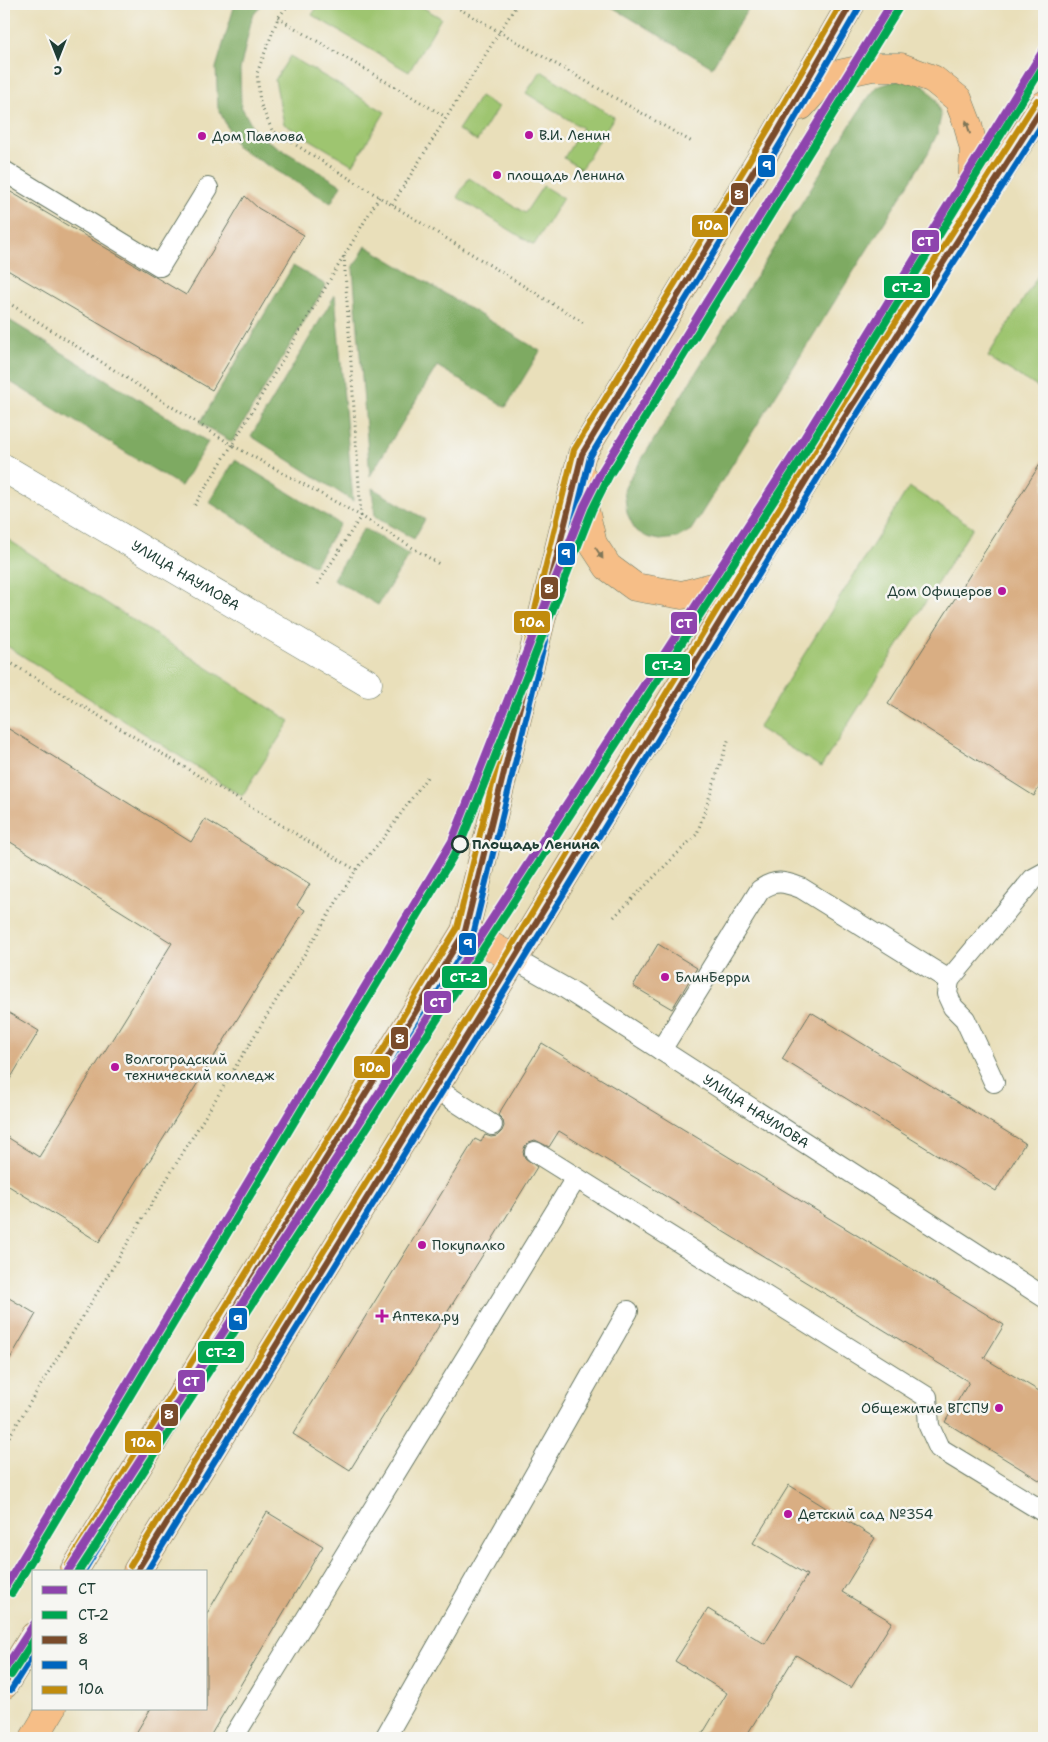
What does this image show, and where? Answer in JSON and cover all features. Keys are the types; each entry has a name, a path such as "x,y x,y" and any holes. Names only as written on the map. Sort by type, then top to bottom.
{"main road":[{"path":"75,1570 465,931 582,454 776,134 851,4"},
{"path":"776,134 817,88 839,74 872,67 901,67 933,79 958,99 968,125 974,150 972,184 964,227"},
{"path":"138,1570 514,959 755,561 964,227 1044,105"},
{"path":"582,454 584,506 593,544 608,567 635,586 682,594 716,586 755,561"},
{"name":"УЛИЦА НАУМОВА","path":"465,931 514,959"},
{"path":"4,1685 32,1639"},
{"path":"34,1738 51,1710"}],"street":[{"name":"УЛИЦА НАУМОВА","path":"4,468 368,683"}],"lane":[{"path":"4,171 160,266 208,188"},
{"path":"994,1082 965,1019 954,1007 947,994 948,980 1039,876 1044,862"},
{"path":"661,1050 760,890 769,884 785,882 801,888 948,980"},
{"name":"УЛИЦА НАУМОВА","path":"514,959 566,988 1044,1297"},
{"path":"435,1088 492,1125"},
{"path":"535,1152 926,1396 929,1426 940,1448 1044,1512"},
{"path":"233,1738 576,1178"},
{"path":"385,1738 628,1310"}],"path":[{"path":"289,4 278,18 257,73 260,103 272,130 584,323"},
{"path":"451,4 692,142"},
{"path":"392,205 517,4"},
{"path":"278,18 446,117"},
{"path":"193,508 379,197"},
{"path":"318,584 361,516 344,255"},
{"path":"4,300 232,445 361,516 439,564"},
{"path":"4,659 356,870"},
{"path":"614,917 697,834 728,738"},
{"path":"4,1445 356,870 385,836 427,777"}],"green space":[{"path":"235,4 262,4 252,17 240,70 241,106 256,134 341,185 331,203 237,147 218,108 216,68"},
{"path":"319,4 417,4 441,18 409,72 312,15"},
{"path":"607,4 751,4 712,67"},
{"path":"290,56 385,112 353,165 284,124 275,80"},
{"path":"541,71 614,117 581,169 564,158 582,128 526,93"},
{"path":"908,79 924,85 936,100 941,116 937,134 928,153 691,530 677,538 660,540 647,537 635,530 627,513 624,490 630,478 864,103 877,87"},
{"path":"480,96 498,107 477,141 458,130"},
{"path":"469,178 525,213 543,186 563,198 534,245 457,197"},
{"path":"366,246 540,351 506,407 437,366 370,476 353,268"},
{"path":"293,266 326,285 232,442 200,423"},
{"path":"1044,266 1044,391 988,357"},
{"path":"335,295 353,501 251,436"},
{"path":"4,317 208,442 181,486 4,378"},
{"path":"235,460 340,524 314,566 209,502"},
{"path":"909,487 973,527 821,767 758,728"},
{"path":"372,488 425,519 414,539 375,517"},
{"path":"364,528 409,555 378,605 333,579"},
{"path":"4,537 290,721 242,796 4,644"}],"building":[{"path":"4,188 186,295 245,196 258,208 304,235 212,390 4,268"},
{"name":"Дом Офицеров","path":"1044,458 1044,779 1034,796 888,704"},
{"name":"Волгоградский технический колледж","path":"4,726 191,842 205,819 310,884 297,905 305,910 99,1242 4,1183 4,1135 39,1157 172,943 4,838"},
{"name":"БлинБерри","path":"658,944 697,968 672,1009 633,986"},
{"path":"4,1010 39,1031 4,1089"},
{"path":"811,1012 1025,1143 996,1191 782,1059"},
{"path":"542,1043 1004,1325 984,1358 1044,1394 1044,1483 945,1422 969,1382 559,1131 549,1147 535,1140 525,1146 523,1152 525,1158 537,1167 350,1470 293,1434 475,1139 481,1142 485,1135 497,1136 502,1131 504,1126 503,1120 498,1115"},
{"path":"4,1295 36,1314 4,1369"},
{"path":"789,1485 875,1538 842,1592 892,1622 851,1688 796,1655 745,1738 700,1738 727,1693 675,1661 708,1609 765,1644 807,1575 753,1543"},
{"path":"267,1512 323,1546 209,1738 133,1738 150,1710 208,1710 208,1612"}],"transit line":[{"name":"10а","path":"67,1566 457,928 574,450 768,130 841,4"},
{"name":"8","path":"75,1570 465,931 582,454 776,134 851,4"},
{"name":"СТ","path":"4,1589 452,841 584,506 601,472 891,4"},
{"name":"9","path":"85,1570 473,935 590,457 783,139 859,8"},
{"name":"СТ-2","path":"12,1593 460,845 592,510 609,476 898,9"},
{"name":"СТ","path":"69,1570 796,451 1044,49"},
{"name":"СТ-2","path":"80,1570 803,456 1044,65"},
{"name":"10а","path":"130,1566 834,418 1037,100"},
{"name":"8","path":"138,1570 841,423 1044,105"},
{"name":"9","path":"148,1570 849,427 1044,121"},
{"name":"СТ","path":"4,1670 32,1627"},
{"name":"10а","path":"4,1669 27,1631"},
{"name":"8","path":"4,1685 32,1639"},
{"name":"СТ-2","path":"11,1675 32,1643"},
{"name":"9","path":"11,1690 32,1656"}],"place":[{"name":"В.И. Ленин","path":"529,135"},
{"name":"Дом Павлова","path":"202,136"},
{"name":"площадь Ленина","path":"497,175"},
{"name":"Дом Офицеров","path":"1002,591"},
{"name":"Площадь Ленина","path":"460,844"},
{"name":"БлинБерри","path":"665,977"},
{"name":"Волгоградский технический колледж","path":"115,1067"},
{"name":"Покупалко","path":"422,1245"},
{"name":"Аптека.ру","path":"382,1316"},
{"name":"Общежитие ВГСПУ","path":"999,1408"},
{"name":"Детский сад №354","path":"788,1514"}]}
